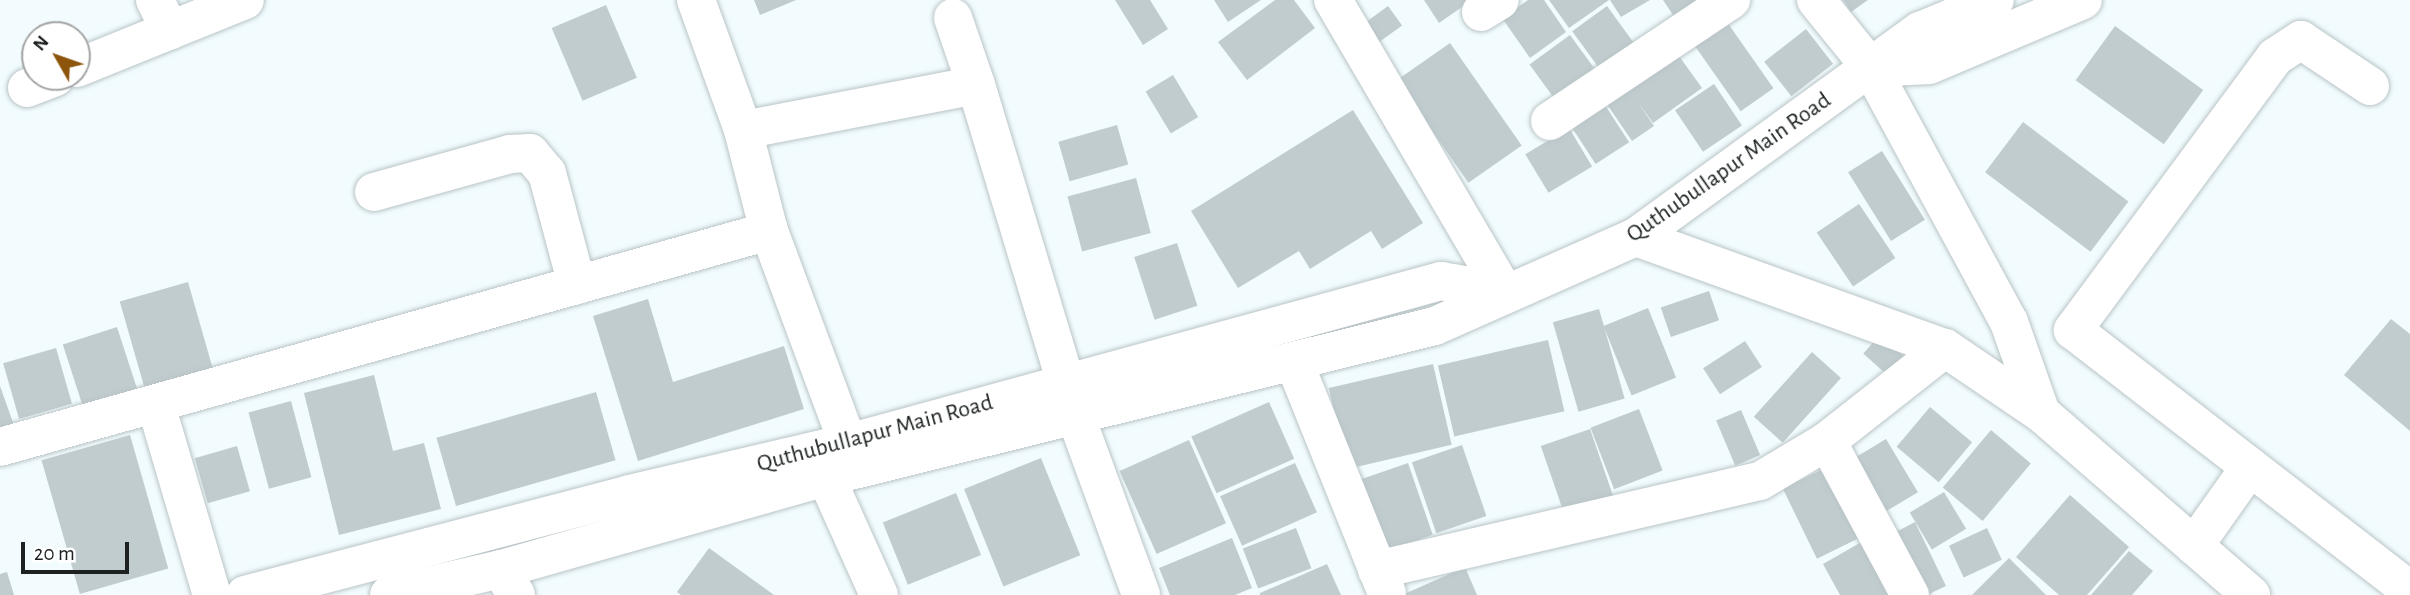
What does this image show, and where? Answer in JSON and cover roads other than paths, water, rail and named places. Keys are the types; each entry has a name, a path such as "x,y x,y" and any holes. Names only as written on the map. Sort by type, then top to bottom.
{"street":[{"path":"91,59 162,15 245,0"},
{"path":"696,0 744,130 769,231 848,443"},
{"path":"1332,0 1504,292"},
{"path":"1550,121 1731,0"},
{"path":"1816,0 1871,68 2009,322 2041,414"},
{"name":"Quthubullapur Main Road","path":"245,595 630,494 848,443 1070,400 1294,362 1435,326 1504,292 1636,237 1920,31 1995,0"},
{"path":"1871,68 1929,65 2083,0"},
{"path":"953,18 976,85 1070,400 1141,595"},
{"path":"2370,86 2301,40 2275,57 2073,330 2410,590"},
{"path":"744,130 976,85"},
{"path":"374,192 510,154 530,153 547,173 577,285"},
{"path":"0,447 769,231"},
{"path":"1636,237 1945,348 2041,414 2251,595"},
{"name":"Quthubullapur Main Road","path":"389,595 509,582 826,477 1441,281 1504,292"},
{"path":"1294,362 1383,583 1760,481 1827,441 1945,348"},
{"path":"156,405 212,595"},
{"path":"1827,441 1910,595"},
{"path":"2194,546 2250,467"},
{"path":"826,477 879,595"}]}
